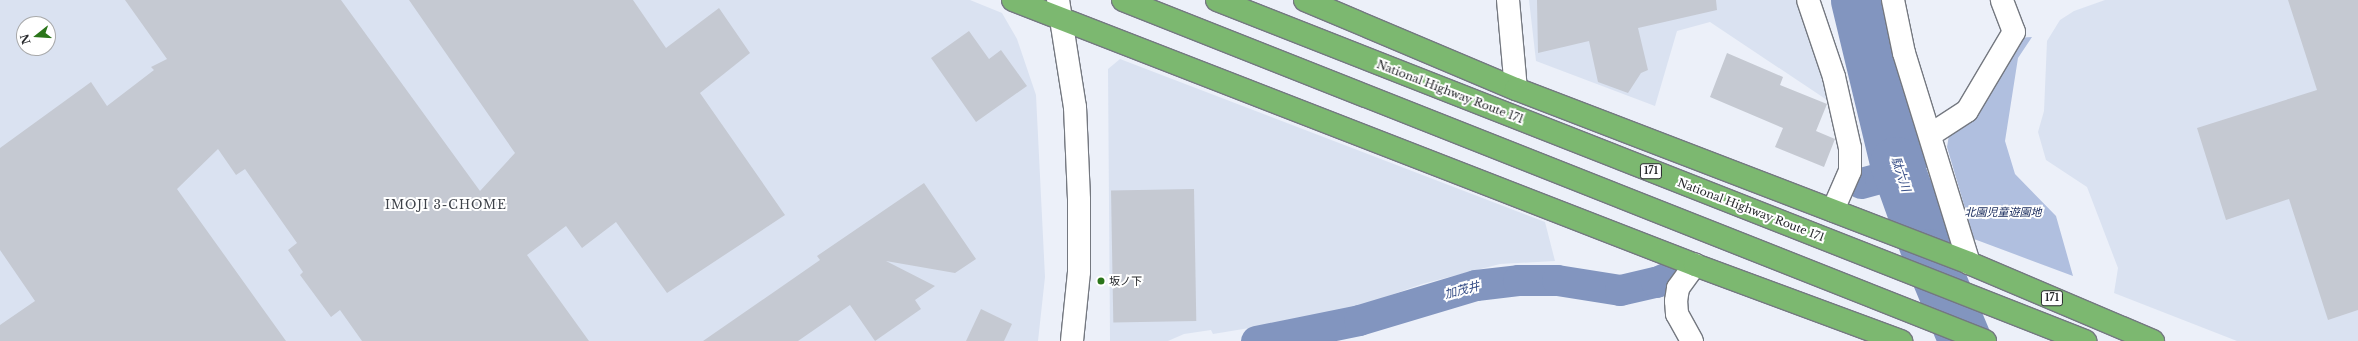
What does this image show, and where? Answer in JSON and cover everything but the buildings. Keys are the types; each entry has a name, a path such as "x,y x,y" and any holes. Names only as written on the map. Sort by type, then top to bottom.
{"highway":[{"path":"1013,0 1060,10 1695,265 1901,341"},
{"path":"1123,0 1985,341"},
{"name":"National Highway Route 171","path":"1217,0 2085,341"},
{"name":"171","path":"1305,0 1516,89 1960,260 2153,341"}],"street":[{"path":"1508,0 1516,89"},
{"path":"1808,0 1834,77 1850,148 1850,171 1841,214"},
{"path":"1893,0 1904,53 1930,135 1960,260"},
{"path":"1930,135 1967,111 2014,32 2002,0"},
{"path":"1060,10 1075,107 1079,200 1079,272 1072,341"},
{"path":"1692,341 1677,314 1676,301 1678,288 1695,265"}],"shaded area":[{"path":"0,0 970,0 1002,13 1017,39 1036,95 1045,277 1038,341 0,341"},
{"path":"1529,0 1797,0 1830,102 1710,22 1677,31 1655,106 1536,61"},
{"path":"2105,0 2358,0 2358,341 2237,341 2114,293 2118,268 2087,187 2046,160 2038,132 2044,111 2047,41 2060,20 2074,11"},
{"path":"1120,59 1545,222 1555,261 1500,264 1422,284 1340,313 1213,334 1211,330 1184,334 1168,341 1110,341 1108,69"}],"green space":[{"name":"北園児童遊園地","path":"2032,37 2018,58 2005,141 2015,174 2056,216 2073,276 1974,239 1947,147 1950,129 1974,120 2015,38"}],"waterway":[{"name":"駄六川","path":"1857,0 1896,163 1929,255 1965,341"},
{"name":"加茂井","path":"1861,183 1880,178 1896,163 1918,154"},
{"name":"加茂井","path":"1256,341 1359,320 1476,285 1518,280 1557,280 1620,290 1656,282 1670,276"}],"place":[{"name":"坂ノ下","path":"1101,281"}],"district":[{"name":"IMOJI 3-CHOME","path":"446,205"}]}
